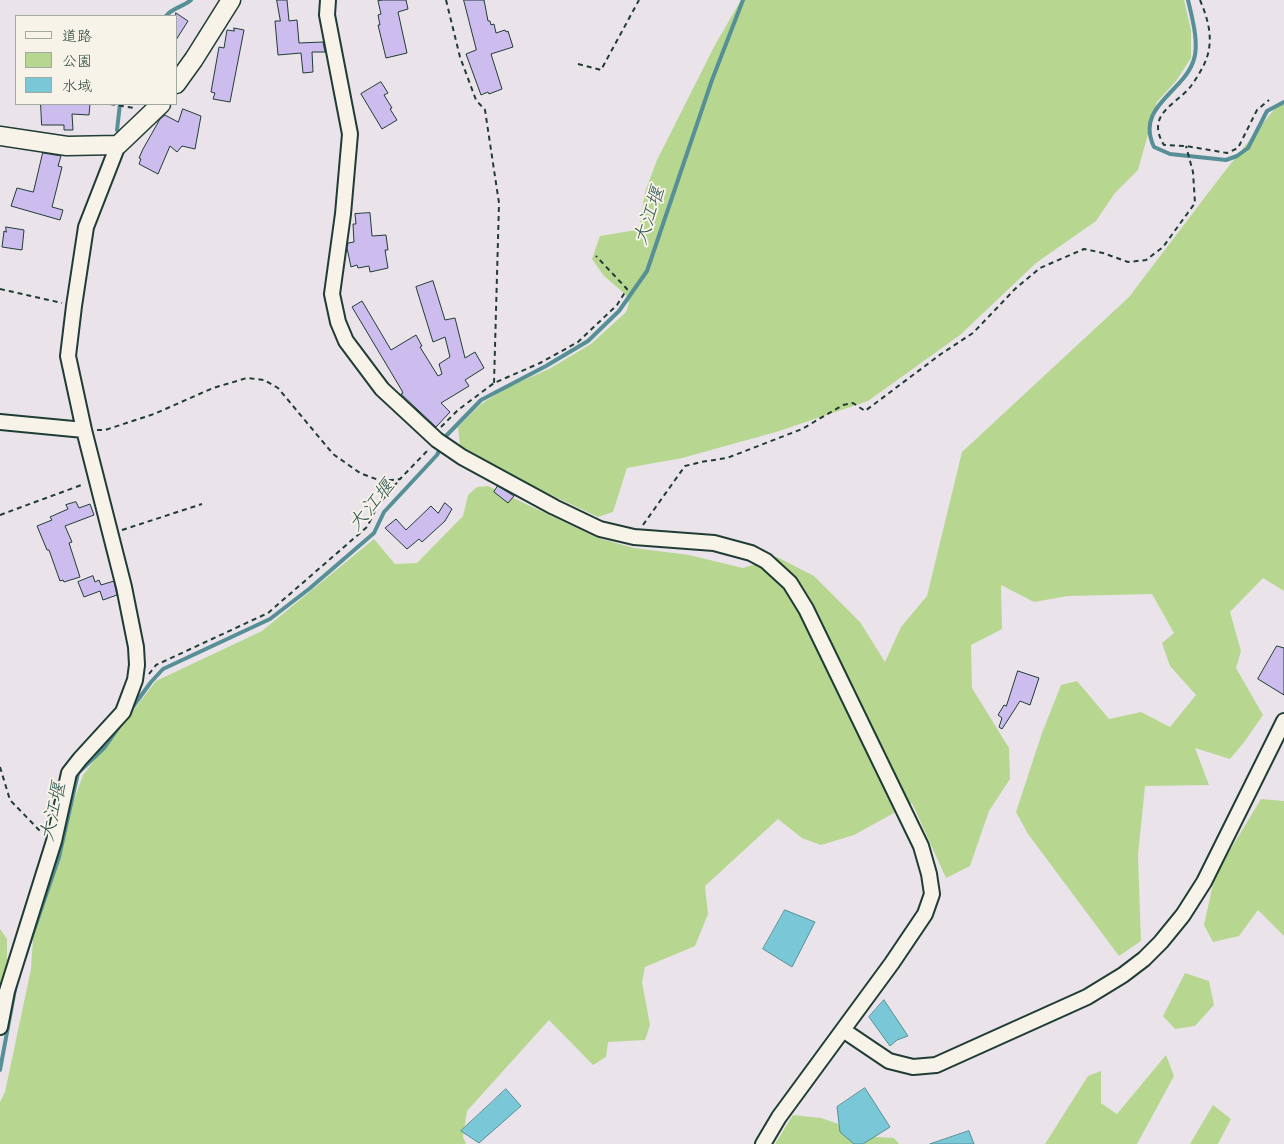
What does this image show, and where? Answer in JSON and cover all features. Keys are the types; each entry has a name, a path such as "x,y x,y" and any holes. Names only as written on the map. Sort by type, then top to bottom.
{"street":[{"path":"178,81 230,0"},
{"path":"328,0 328,15 350,134 343,214 332,294 338,322 346,340 382,389 439,441 462,457 503,480 600,530 634,537 714,543 751,553 766,561 790,582 806,609 921,846 929,874 932,894 925,914 779,1117 763,1144"},
{"path":"0,1028 7,990 54,841 69,773 123,712 135,680 137,665 136,647 124,587 96,480 68,356 86,227 118,145 158,108"},
{"path":"0,136 67,146 118,145"},
{"path":"0,422 84,430"},
{"path":"843,1030 889,1061 913,1067 936,1065 1087,997 1123,975 1144,959 1161,942 1188,907 1204,882 1284,722"}],"path":[{"path":"446,0 460,57 476,100 485,110 499,203 494,383"},
{"path":"578,64 602,70 639,0"},
{"path":"1200,0 1211,38 1206,60 1190,87 1166,108 1158,125 1158,136 1164,144 1226,153 1238,148 1257,110 1269,100"},
{"path":"122,105 158,108"},
{"path":"634,537 685,466 727,458 794,432 843,405 853,403 865,411 941,354 973,333 1015,289 1040,268 1084,249 1103,252 1128,262 1146,260 1163,247 1196,203 1193,172 1186,146"},
{"path":"145,681 156,665 268,614 367,527 378,505 400,478 439,441 458,410 494,383 578,342 616,304 626,289 596,256"},
{"path":"0,289 74,306"},
{"path":"84,430 105,430 154,414 213,388 247,378 264,380 278,388 333,454 360,474 381,481 400,478"},
{"path":"0,515 96,480"},
{"path":"110,533 202,504"},
{"path":"0,767 10,800 42,832 42,840"}],"green space":[{"path":"741,0 1184,0 1191,30 1191,58 1176,81 1157,102 1138,170 1115,193 1096,221 1036,263 960,335 868,401 776,432 682,458 627,468 613,512 598,517 517,479 460,445 458,427 481,404 508,387 549,369 591,344 626,312 629,303 626,295 604,276 592,259 600,236 636,230 640,224 645,192 657,160 715,45"},
{"path":"1284,101 1284,591 1263,578 1230,612 1241,651 1236,668 1263,715 1230,759 1195,748 1209,785 1145,786 1138,855 1141,941 1119,956 1028,834 1016,812 1042,733 1061,685 1077,681 1109,719 1141,712 1170,727 1196,695 1170,666 1162,643 1174,633 1152,594 1068,596 1034,602 1001,585 1002,629 971,645 972,688 1009,748 1010,779 989,811 970,866 946,878 912,803 854,835 821,845 802,838 778,819 705,886 708,914 695,946 645,967 642,982 650,1025 645,1040 608,1042 606,1057 593,1065 549,1020 467,1111 463,1137 466,1144 0,1144 0,1102 5,1092 31,969 35,908 83,775 156,681 262,631 374,539 395,564 417,563 463,516 468,495 477,487 488,486 598,538 634,548 689,555 743,568 777,557 814,576 860,622 885,662 901,627 927,596 962,452 1129,297 1221,176 1280,102"},
{"path":"1261,799 1284,801 1284,936 1258,910 1239,936 1213,942 1204,925 1215,875"},
{"path":"0,929 7,939 7,961 0,997"},
{"path":"1185,973 1209,981 1214,1005 1195,1026 1175,1029 1163,1016"},
{"path":"1166,1055 1174,1076 1137,1144 1045,1144 1088,1076 1101,1071 1101,1103 1117,1114"},
{"path":"1213,1105 1231,1119 1218,1144 1190,1144"},
{"path":"793,1115 821,1118 877,1137 894,1138 899,1144 775,1144"}],"water":[{"path":"785,910 815,922 792,967 763,949"},
{"path":"884,1000 908,1036 897,1040 890,1046 869,1017"},
{"path":"865,1088 890,1127 863,1144 854,1144 840,1132 837,1107"},
{"path":"506,1089 521,1106 479,1143 461,1131"},
{"path":"969,1131 974,1144 930,1144"}],"building":[{"path":"277,0 287,0 289,21 297,20 299,43 323,42 325,52 312,52 313,72 303,73 301,53 278,55 275,21 280,21"},
{"path":"406,0 408,9 398,12 407,53 386,58 378,25 380,25 378,15 381,14 378,1"},
{"path":"464,0 484,0 488,21 490,21 491,25 494,24 496,33 508,31 513,47 491,54 502,89 489,94 488,92 481,95 466,54 476,50"},
{"path":"176,13 188,21 178,37 178,15"},
{"path":"234,28 244,30 230,102 213,99 215,93 211,92 219,47 224,48 227,30 234,31"},
{"path":"381,82 388,93 384,95 397,120 382,129 361,94"},
{"path":"41,105 90,105 89,115 72,114 73,130 64,130 64,125 42,125"},
{"path":"183,109 201,116 195,149 182,146 177,152 170,146 158,174 139,164 141,159 139,158 143,149 160,119 165,115 178,122"},
{"path":"43,153 61,156 58,166 62,167 52,207 63,210 60,220 11,206 17,188 33,192"},
{"path":"370,213 372,236 386,235 388,250 385,250 388,268 370,272 369,266 358,268 357,265 351,267 347,248 348,243 354,242 353,224 356,224 355,214"},
{"path":"6,227 24,230 22,250 2,247"},
{"path":"433,281 445,320 455,318 465,358 475,352 484,368 465,380 469,386 441,403 450,412 436,427 401,394 403,393 401,389 352,307 362,301 391,350 416,335 422,346 420,347 438,376 442,374 439,364 450,357 445,337 433,342 416,287"},
{"path":"498,486 514,496 508,503 494,492"},
{"path":"76,502 79,508 90,504 94,515 65,526 72,542 69,543 80,577 64,582 63,580 60,581 49,550 47,550 37,526 52,520 50,517 68,509 66,505"},
{"path":"445,503 452,509 445,521 422,542 419,539 407,549 385,528 396,519 406,530 431,506 438,513"},
{"path":"93,576 95,582 99,580 101,585 114,581 117,595 103,600 100,591 84,597 78,582"},
{"path":"1277,646 1284,648 1284,695 1258,679"},
{"path":"1018,671 1039,678 1030,705 1020,701 1002,729 999,727 1002,718 998,715 1004,705 1006,706"}],"waterway":[{"path":"167,15 191,0"},
{"name":"大江堰","path":"444,441 446,436 481,400 546,366 588,341 619,311 647,271 712,80 743,0"},
{"name":"大江堰","path":"1188,0 1195,31 1195,55 1193,62 1180,83 1155,111 1151,121 1150,133 1154,147 1170,154 1226,160 1237,156 1248,148 1267,111 1284,102"},
{"path":"117,130 120,105"},
{"name":"大江堰","path":"129,712 163,669 270,619 309,589 374,533 384,512 437,455 441,447"},
{"name":"大江堰","path":"25,956 59,857 78,773 104,748 121,724"},
{"name":"大江堰","path":"0,1070 16,984"}]}
